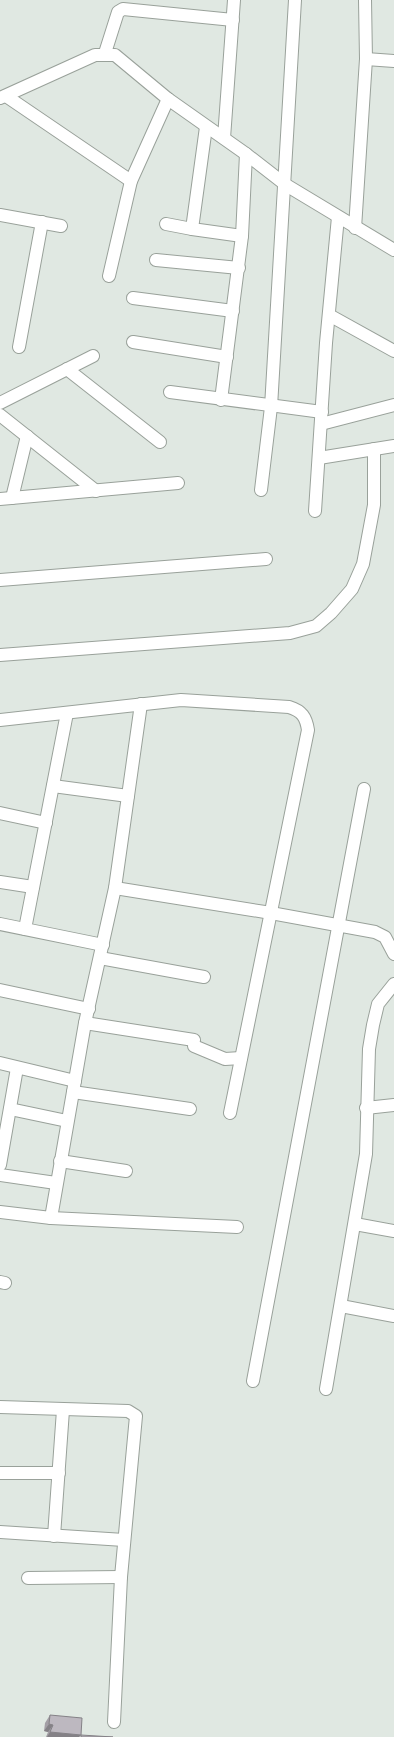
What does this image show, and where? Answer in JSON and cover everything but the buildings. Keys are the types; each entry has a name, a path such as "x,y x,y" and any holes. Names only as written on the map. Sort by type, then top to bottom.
{"street":[{"path":"224,138 234,0"},
{"path":"262,490 271,407 286,185 295,0"},
{"path":"355,228 366,60 365,0"},
{"path":"105,54 118,12 123,9 233,20"},
{"path":"2,97 95,55 115,55 168,99 286,185 394,250"},
{"path":"366,60 394,61"},
{"path":"2,97 131,181"},
{"path":"109,276 131,181 168,99"},
{"path":"192,229 206,127"},
{"path":"222,400 242,236 246,154"},
{"path":"0,215 61,226"},
{"path":"315,512 338,217"},
{"path":"19,347 42,222"},
{"path":"166,224 242,236"},
{"path":"156,260 238,268"},
{"path":"133,298 233,311"},
{"path":"329,315 394,351"},
{"path":"133,342 227,357"},
{"path":"0,403 93,356"},
{"path":"67,369 160,442"},
{"path":"170,392 271,407 321,418 394,404"},
{"path":"0,415 96,491"},
{"path":"27,436 6,499 178,483"},
{"path":"319,458 394,446"},
{"path":"0,655 290,633 316,626 331,613 352,588 363,564 374,505 374,449"},
{"path":"0,580 266,559"},
{"path":"0,720 202,699 289,707 298,710 306,720 308,730 230,1113"},
{"path":"51,1218 88,1009 115,888 141,704"},
{"path":"25,929 67,712"},
{"path":"53,786 128,796"},
{"path":"253,1381 364,789"},
{"path":"0,813 46,823"},
{"path":"0,882 33,888"},
{"path":"115,888 375,932 385,937 394,954"},
{"path":"0,924 103,945"},
{"path":"100,958 204,977"},
{"path":"326,1389 366,1154 366,1108 372,1025 378,1004 394,984"},
{"path":"0,990 88,1009"},
{"path":"86,1023 194,1043 225,1059 241,1058"},
{"path":"0,1064 74,1086 190,1109"},
{"path":"0,1166 17,1068"},
{"path":"366,1108 394,1105"},
{"path":"10,1109 67,1121"},
{"path":"60,1160 126,1172"},
{"path":"0,1175 56,1183"},
{"path":"0,1212 51,1218 237,1226"},
{"path":"355,1224 394,1231"},
{"path":"341,1306 394,1316"},
{"path":"0,1406 119,1411 134,1413 136,1416 121,1577 114,1722"},
{"path":"54,1536 63,1410"},
{"path":"0,1473 59,1473"},
{"path":"0,1532 124,1540"},
{"path":"28,1578 121,1577"}]}
